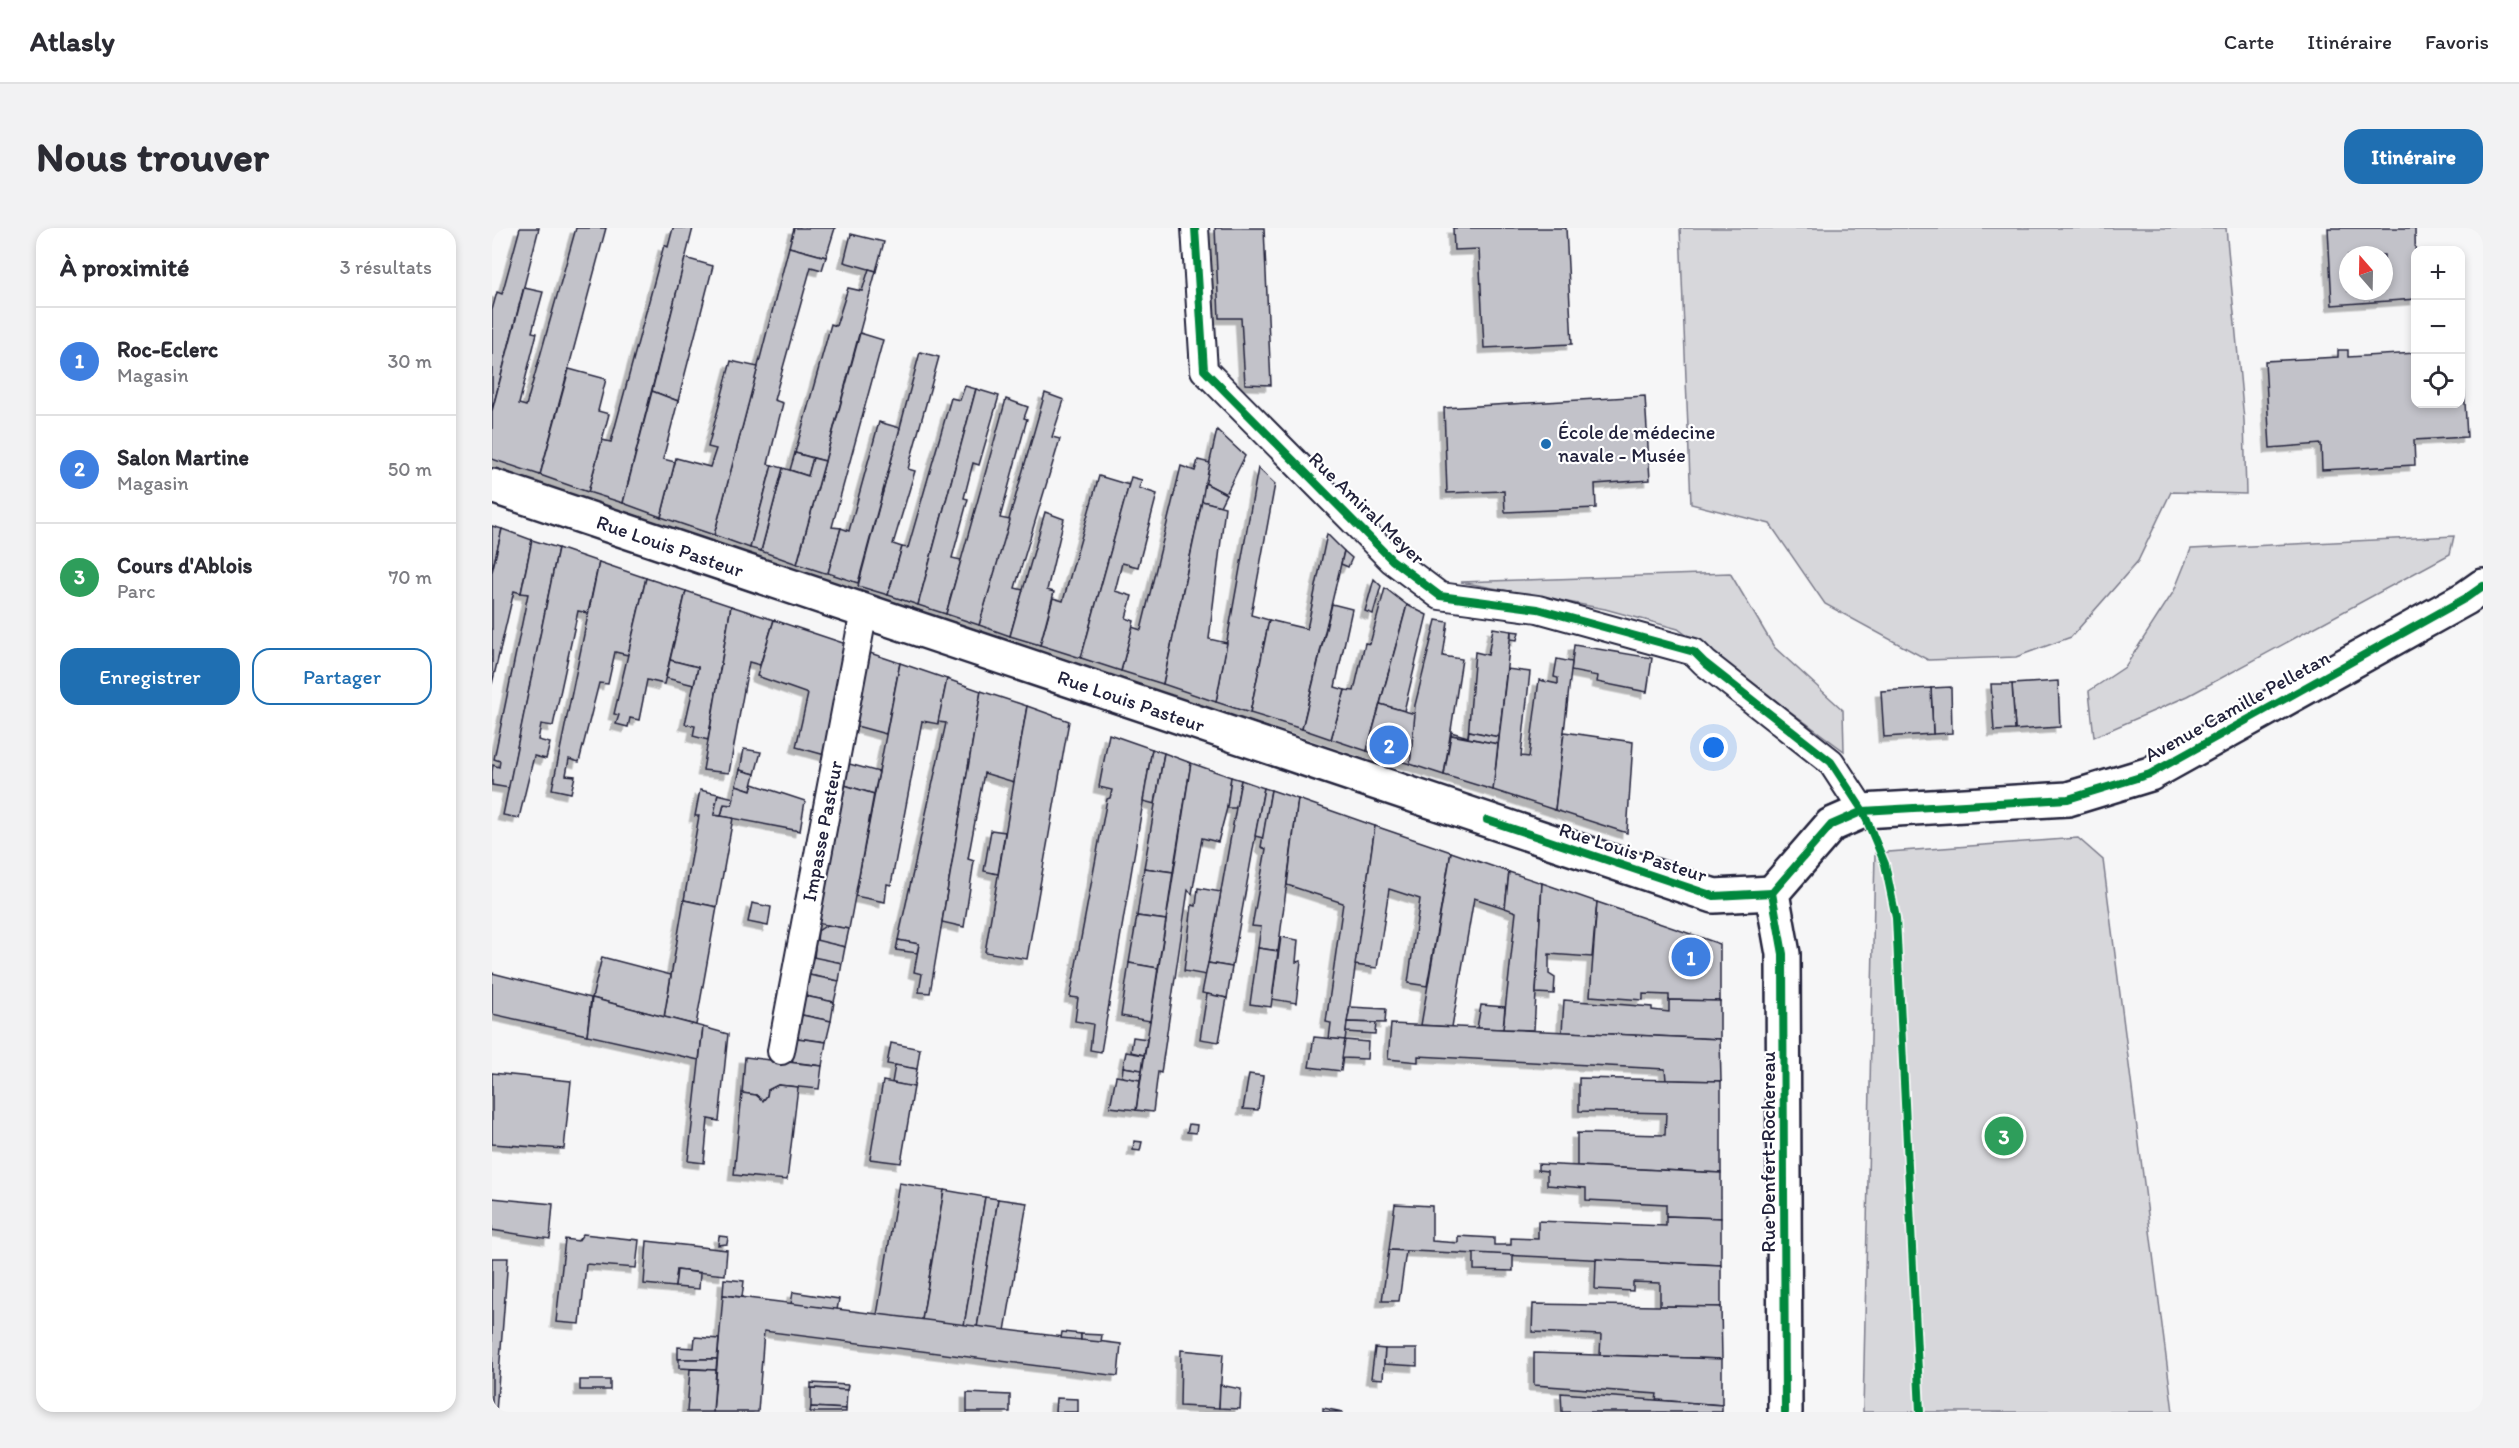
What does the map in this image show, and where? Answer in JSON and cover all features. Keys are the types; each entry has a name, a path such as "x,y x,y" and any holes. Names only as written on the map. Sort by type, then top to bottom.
{"street":[{"name":"Rue Louis Pasteur","path":"492,486 1714,896 1772,893"},
{"name":"Avenue Camille Pelletan","path":"1772,893 1831,825 1863,811 2068,799 2150,774 2466,598 2483,586"},
{"name":"Rue Denfert-Rochereau","path":"1772,893 1783,954 1785,1412"}],"lane":[{"name":"Rue Amiral Meyer","path":"1195,228 1204,370 1392,560 1440,596 1538,609 1694,652 1831,762 1863,811"},
{"name":"Impasse Pasteur","path":"781,1051 864,611"}],"shaded area":[{"path":"1680,228 2226,228 2244,420 2246,494 2171,492 2138,561 2071,637 2016,657 1928,660 1825,604 1770,524 1691,504"},
{"path":"2454,536 2450,554 2188,696 2094,737 2089,691 2125,667 2174,591 2191,549"},
{"path":"1730,573 1774,647 1843,710 1844,751 1678,629 1605,609 1461,582"},
{"path":"2078,838 2103,860 2173,1412 1863,1412 1875,853"}],"building":[{"path":"520,228 539,228 492,411 492,310 497,292 502,294"},
{"path":"576,228 606,228 540,475 492,459 492,411 524,288 543,292 532,332 537,333 519,404 526,406"},
{"path":"673,228 693,228 623,503 588,492 602,440 611,442 664,245 668,247"},
{"path":"794,228 835,228 826,257 789,247"},
{"path":"1215,228 1264,228 1271,385 1245,384 1241,318 1219,318"},
{"path":"1453,228 1566,228 1572,344 1484,348 1479,249 1454,250"},
{"path":"2328,228 2415,228 2415,246 2411,246 2411,299 2332,305"},
{"path":"851,234 884,242 876,271 844,262"},
{"path":"789,247 826,257 822,270 811,267 774,400 783,403 768,464 772,465 750,548 714,535"},
{"path":"685,258 713,266 678,401 652,391"},
{"path":"869,269 876,271 825,461 795,453 831,324 836,326 848,288 862,291"},
{"path":"860,333 883,340 832,527 841,528 828,573 825,573 797,564"},
{"path":"2338,350 2348,350 2348,357 2411,353 2411,408 2465,408 2465,402 2467,437 2414,440 2415,465 2322,470 2321,444 2270,448 2265,361 2338,357"},
{"path":"920,352 939,357 908,469 915,471 893,544 902,547 888,595 858,586"},
{"path":"731,361 758,367 714,535 661,517 676,458 710,467 716,449 708,447"},
{"path":"569,369 606,379 598,411 609,414 588,492 540,475"},
{"path":"965,386 976,389 918,605 888,595 902,547 908,548 951,398 960,400"},
{"path":"976,389 999,396 979,465 973,463 964,498 968,499 952,558 961,560 946,614 918,605"},
{"path":"652,391 678,401 663,459 675,462 661,517 623,503"},
{"path":"1045,393 1064,400 1052,437 1060,439 1015,588 1023,590 1010,636 979,625"},
{"name":"École de médecine navale - Musée","path":"1645,396 1650,480 1595,484 1596,508 1505,512 1504,491 1447,493 1444,408"},
{"path":"1006,399 1028,407 1024,418 1027,419 1000,518 1010,520 979,625 946,614"},
{"path":"879,422 900,428 858,583 828,573 841,528 849,531"},
{"path":"1217,430 1245,456 1226,494 1205,483"},
{"path":"795,453 813,458 808,476 790,470"},
{"path":"813,458 825,461 797,564 761,551 783,468 808,476"},
{"path":"1198,460 1210,463 1163,684 1121,671 1132,627 1141,630 1181,466 1195,471"},
{"path":"772,465 783,468 761,551 750,548"},
{"path":"1258,468 1275,484 1251,615 1269,620 1250,713 1216,702"},
{"path":"1099,476 1129,485 1081,658 1040,645 1053,598 1063,601"},
{"path":"1131,477 1142,480 1139,488 1157,494 1138,567 1122,563 1115,591 1132,596 1126,618 1134,621 1121,671 1081,658"},
{"path":"1205,483 1226,494 1220,506 1202,501"},
{"path":"1202,501 1225,507 1209,639 1227,643 1216,702 1163,684"},
{"path":"1045,512 1064,519 1047,590 1054,592 1040,645 1010,636"},
{"path":"492,526 502,529 492,572"},
{"path":"502,529 532,540 521,593 514,591 492,684 492,572"},
{"path":"1327,534 1344,551 1302,729 1250,713 1269,620 1307,629"},
{"path":"532,540 558,548 509,788 492,785 492,772 493,765 499,767 500,761 494,759 528,594 521,593"},
{"path":"558,548 599,562 588,613 578,611 553,726 541,724 538,740 550,743 546,759 534,756 519,818 503,815"},
{"path":"1344,551 1352,558 1348,567 1341,564"},
{"path":"599,562 646,578 628,655 615,652 608,684 599,683 579,762 569,759 566,775 575,776 571,793 552,789"},
{"path":"646,578 686,591 664,684 647,680 639,720 630,718 628,727 616,724 619,715 614,714"},
{"path":"1374,579 1381,586 1373,614 1365,611"},
{"path":"1385,588 1407,605 1367,751 1331,739 1345,690 1354,691 1365,643 1370,644"},
{"path":"686,591 731,606 708,740 693,736 695,726 685,724 698,667 670,660"},
{"path":"1332,604 1352,609 1335,687 1345,690 1331,739 1302,729"},
{"path":"1407,605 1427,615 1404,711 1380,704"},
{"path":"731,606 774,620 760,665 749,662 729,773 703,770"},
{"path":"774,620 849,645 825,755 796,747 808,694 757,676"},
{"path":"1436,620 1448,622 1443,656 1462,659 1444,775 1410,764 1415,705"},
{"path":"1493,628 1511,631 1499,737 1469,731 1468,738 1451,735 1451,732 1468,737 1475,652 1488,655"},
{"path":"1511,631 1519,632 1517,640 1511,639"},
{"path":"1574,645 1652,658 1647,692 1597,682 1598,676 1571,671"},
{"path":"864,651 900,663 886,734 849,724"},
{"path":"1557,659 1572,662 1555,810 1493,790 1507,669 1530,672 1521,756 1529,757 1539,680 1558,684 1558,678 1554,677"},
{"path":"670,660 698,667 694,685 666,678"},
{"path":"900,663 947,679 938,724 922,721 891,885 887,884 885,902 855,896"},
{"path":"947,679 981,691 930,993 919,992 922,974 914,972 919,944 898,940 946,723 938,722"},
{"path":"2058,681 2060,727 2015,730 2012,684"},
{"path":"1991,684 2012,684 2015,730 1994,731"},
{"path":"1951,687 1952,733 1933,734 1931,688"},
{"path":"1931,688 1933,734 1884,737 1881,691"},
{"path":"981,691 1027,706 1014,782 984,773 968,859 974,861 964,927 942,922"},
{"path":"1380,704 1415,714 1410,764 1367,751"},
{"path":"1027,706 1069,721 1027,959 985,952"},
{"path":"1469,731 1499,737 1498,744 1468,738"},
{"path":"1564,732 1633,742 1627,833 1555,810"},
{"path":"1109,734 1152,749 1101,1052 1090,1050 1093,1024 1075,1021 1078,998 1070,997 1107,799 1110,798 1112,790 1099,787"},
{"path":"1451,735 1498,744 1493,790 1444,775"},
{"path":"744,749 761,752 755,774 740,770"},
{"path":"1152,749 1164,753 1155,804 1143,801"},
{"path":"1164,753 1191,763 1173,872 1144,868"},
{"path":"842,762 879,772 874,794 838,783"},
{"path":"1191,763 1231,777 1227,808 1218,842 1202,838 1192,894 1188,890 1161,1073 1158,1072 1153,1112 1136,1110"},
{"path":"740,770 755,774 751,790 736,785"},
{"path":"1231,777 1241,780 1236,808 1227,808"},
{"path":"1241,780 1264,788 1232,967 1208,963"},
{"path":"838,783 874,794 849,929 810,922"},
{"path":"753,784 805,801 800,831 721,816 724,804 732,805 736,785 751,790"},
{"path":"1264,788 1271,790 1263,838 1255,836"},
{"path":"700,790 718,794 714,815 733,818 717,907 684,900 699,816 695,816"},
{"path":"1271,790 1298,799 1278,951 1258,948 1261,927 1252,926 1266,849 1261,847"},
{"path":"718,794 734,798 732,805 724,804 721,816 714,815"},
{"path":"1298,799 1375,826 1345,1040 1329,1039 1331,1023 1326,1022 1343,903 1287,885"},
{"path":"1375,826 1451,852 1427,986 1408,983 1420,899 1389,889 1377,968 1355,965"},
{"path":"991,830 1005,832 998,874 984,871"},
{"path":"1451,852 1509,872 1505,908 1474,898 1452,1027 1421,1025"},
{"path":"1144,868 1173,872 1166,920 1137,916"},
{"path":"1509,872 1542,883 1534,1030 1503,1029 1516,912 1505,908"},
{"path":"1542,883 1597,902 1592,957 1549,954 1549,974 1555,978 1554,994 1536,993"},
{"path":"1198,888 1221,892 1206,975 1184,971 1192,905 1196,906"},
{"path":"684,900 717,907 696,1025 664,1017"},
{"path":"1597,902 1720,944 1720,1001 1669,1000 1669,995 1643,994 1643,1000 1590,996"},
{"path":"752,903 771,907 768,926 748,922"},
{"path":"1137,916 1166,920 1158,968 1129,963"},
{"path":"827,925 849,929 845,947 817,941 818,931"},
{"path":"1281,937 1298,940 1296,962 1301,961 1296,1003 1272,999"},
{"path":"816,940 845,947 842,963 814,958"},
{"path":"898,940 919,944 917,953 896,950"},
{"path":"1258,948 1278,951 1271,1007 1250,1004"},
{"path":"602,957 671,975 664,1017 592,998"},
{"path":"813,957 842,963 839,981 809,975"},
{"path":"1129,963 1158,968 1150,1021 1121,1016"},
{"path":"1208,963 1232,967 1227,998 1202,993"},
{"path":"492,973 591,998 587,1035 492,1014"},
{"path":"809,975 839,981 834,1002 805,996"},
{"path":"1207,994 1227,998 1219,1042 1200,1039"},
{"path":"805,996 834,1002 831,1021 802,1015"},
{"path":"592,998 703,1027 699,1060 587,1035"},
{"path":"1564,1000 1652,1007 1652,1010 1669,1012 1669,1000 1720,1001 1720,1039 1562,1032"},
{"path":"1481,1005 1505,1007 1503,1029 1477,1028"},
{"path":"1350,1007 1386,1009 1385,1023 1347,1022"},
{"path":"802,1015 831,1021 826,1042 797,1038"},
{"path":"1347,1022 1376,1023 1375,1034 1346,1032"},
{"path":"1391,1024 1720,1039 1721,1081 1666,1080 1665,1069 1418,1056 1418,1062 1388,1059"},
{"path":"703,1027 728,1034 719,1121 708,1119 704,1163 688,1161"},
{"path":"1133,1037 1147,1039 1144,1055 1131,1052"},
{"path":"1314,1037 1345,1040 1341,1071 1309,1067"},
{"path":"797,1038 826,1042 822,1066 792,1062"},
{"path":"1345,1040 1368,1042 1367,1059 1342,1058"},
{"path":"891,1043 920,1049 917,1069 887,1064"},
{"path":"1126,1052 1144,1055 1142,1070 1123,1067"},
{"path":"745,1057 822,1066 819,1089 778,1085 768,1090 763,1101 756,1095 742,1093"},
{"path":"895,1065 917,1069 914,1087 892,1083"},
{"path":"1123,1067 1142,1070 1140,1080 1122,1077"},
{"path":"492,1073 571,1081 564,1149 492,1144"},
{"path":"1249,1074 1263,1076 1258,1110 1243,1109"},
{"path":"1116,1076 1140,1080 1136,1110 1110,1107"},
{"path":"1579,1078 1721,1081 1721,1173 1577,1166 1577,1133 1665,1135 1666,1113 1579,1111"},
{"path":"883,1081 914,1087 901,1163 870,1159"},
{"path":"778,1085 798,1087 787,1180 734,1175 742,1093 756,1095 763,1101 768,1090"},
{"path":"1189,1124 1197,1125 1196,1133 1187,1132"},
{"path":"1134,1141 1142,1142 1140,1151 1133,1150"},
{"path":"1538,1164 1721,1173 1721,1218 1666,1216 1666,1204 1586,1200 1586,1188 1547,1185 1547,1171 1538,1170"},
{"path":"899,1183 944,1190 922,1320 877,1315"},
{"path":"944,1190 985,1197 964,1326 922,1320"},
{"path":"985,1197 998,1199 977,1328 964,1326"},
{"path":"492,1198 553,1204 550,1239 492,1230"},
{"path":"998,1199 1027,1203 1005,1331 977,1328"},
{"path":"1395,1204 1432,1206 1432,1241 1458,1243 1458,1236 1494,1238 1494,1245 1511,1245 1511,1238 1538,1239 1538,1221 1666,1226 1666,1216 1721,1218 1721,1265 1389,1250"},
{"path":"583,1234 639,1240 636,1268 586,1264 580,1324 556,1322 565,1239 578,1241"},
{"path":"719,1236 728,1237 727,1244 718,1245"},
{"path":"647,1241 727,1250 725,1275 677,1270 675,1287 644,1284"},
{"path":"1389,1250 1406,1251 1399,1301 1382,1301"},
{"path":"1474,1253 1513,1255 1513,1271 1474,1270"},
{"path":"492,1258 508,1258 496,1412 492,1412"},
{"path":"1596,1259 1721,1265 1721,1307 1660,1306 1660,1283 1633,1282 1633,1291 1595,1289"},
{"path":"677,1270 700,1273 699,1289 675,1287"},
{"path":"724,1279 744,1281 742,1297 723,1295"},
{"path":"793,1292 839,1299 837,1310 791,1304"},
{"path":"723,1295 1121,1344 1118,1376 764,1331 758,1412 713,1412"},
{"path":"1533,1304 1721,1307 1722,1359 1600,1355 1601,1335 1532,1332"},
{"path":"1062,1332 1081,1334 1081,1340 1061,1338"},
{"path":"1081,1334 1102,1335 1101,1342 1081,1340"},
{"path":"695,1337 719,1339 717,1359 678,1359 678,1347 694,1348"},
{"path":"1375,1348 1385,1349 1383,1379 1371,1378"},
{"path":"1385,1349 1417,1349 1417,1366 1384,1364"},
{"path":"1181,1350 1223,1354 1219,1408 1180,1406"},
{"path":"1534,1353 1722,1359 1722,1405 1656,1400 1657,1394 1534,1385"},
{"path":"679,1359 717,1359 716,1370 679,1368"},
{"path":"690,1369 716,1370 713,1412 687,1412"},
{"path":"580,1380 610,1380 610,1390 580,1390"},
{"path":"811,1383 848,1385 847,1390 811,1388"},
{"path":"1220,1385 1241,1389 1240,1409 1219,1408"},
{"path":"811,1388 847,1390 846,1409 811,1407"},
{"path":"967,1393 1010,1395 1010,1412 967,1412"},
{"path":"1561,1393 1722,1405 1722,1412 1562,1412"},
{"path":"1056,1398 1078,1399 1078,1412 1055,1412"},
{"path":"811,1407 846,1409 846,1412 810,1412"},
{"path":"1323,1408 1343,1412 1323,1412"}],"cycle path":[{"path":"1195,228 1204,370 1392,560 1440,596 1538,609 1694,652 1831,762 1863,811 1885,864 1896,918 1920,1412"},
{"path":"1772,893 1831,825 1863,811 2068,799 2150,774 2466,598 2483,586"},
{"path":"1487,820 1714,896 1772,893"},
{"path":"1772,893 1783,954 1785,1412"}],"place":[{"name":"École de médecine navale - Musée","path":"1546,444"},
{"name":"Salon Martine","path":"1389,745"},
{"name":"Roc-Eclerc","path":"1691,957"},
{"name":"Cours d'Ablois","path":"2004,1136"}]}
